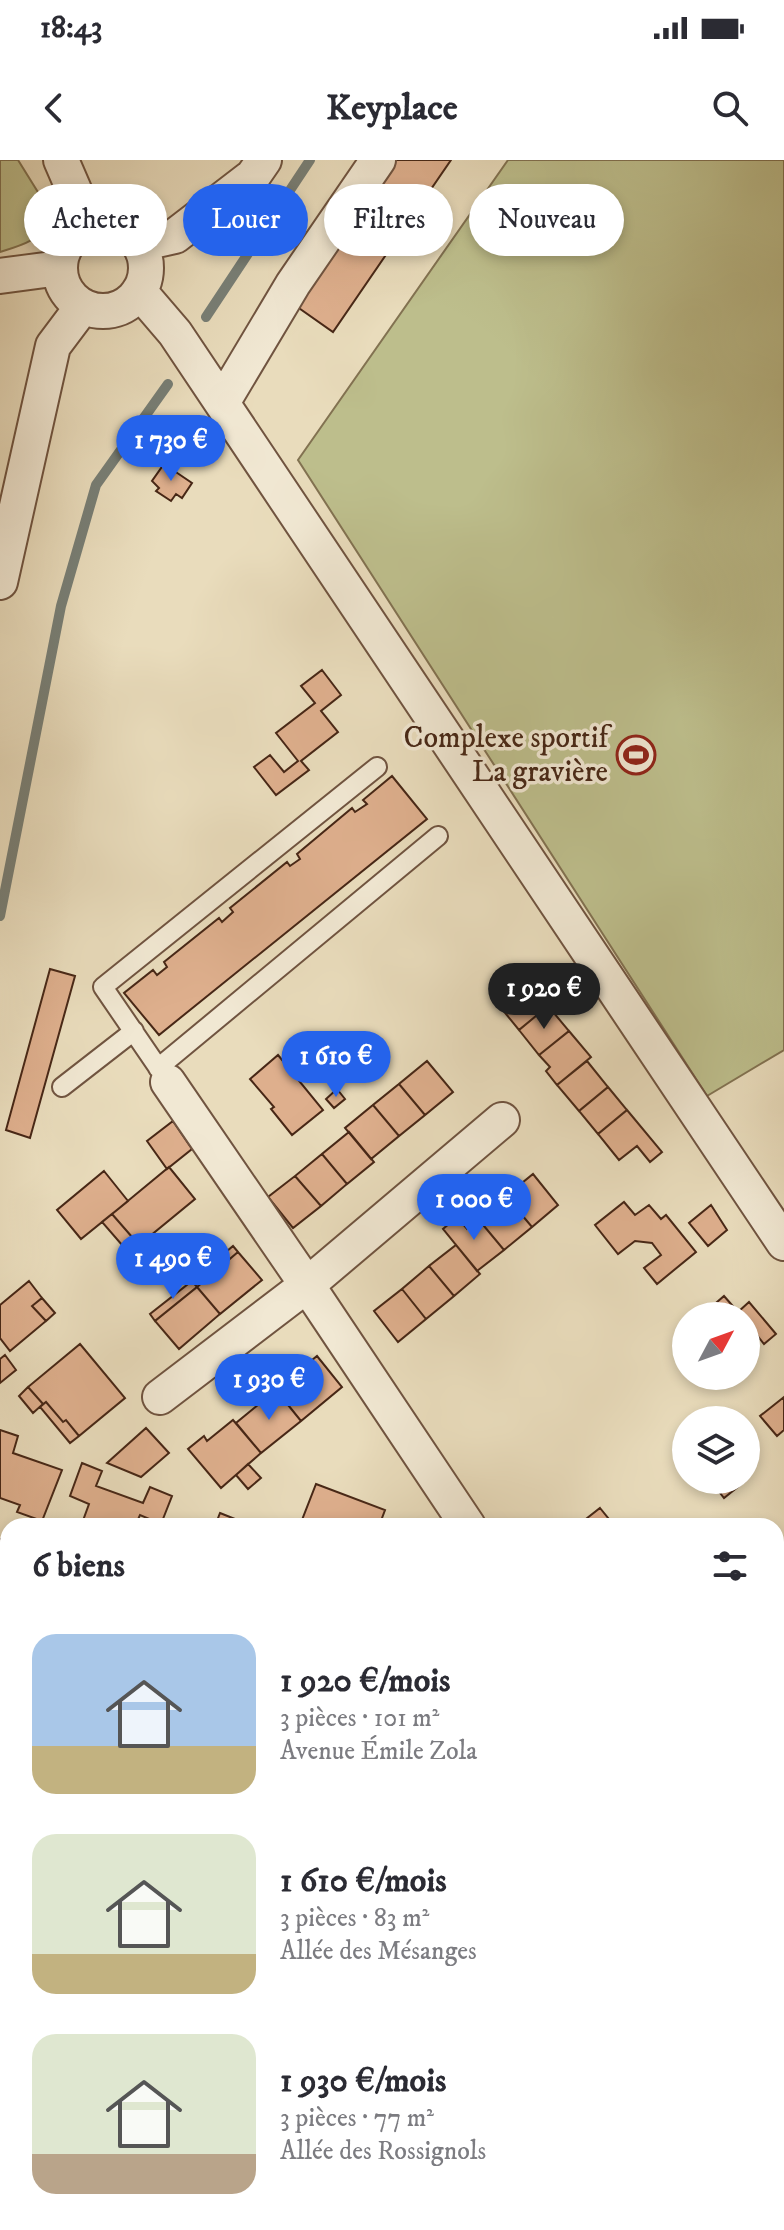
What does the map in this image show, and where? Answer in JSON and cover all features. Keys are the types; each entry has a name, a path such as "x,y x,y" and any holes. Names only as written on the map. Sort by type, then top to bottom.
{"street":[{"path":"61,160 71,184"},
{"path":"167,238 175,236 253,176 264,160"},
{"path":"222,403 293,284 378,160"},
{"path":"62,256 60,268 67,290 74,299 83,306 108,311 131,301 139,291 146,267 144,256"},
{"path":"0,276 60,268"},
{"path":"139,291 175,333 784,1243"},
{"path":"0,582 53,346 83,306"},
{"path":"163,1075 463,1518"},
{"path":"160,1397 307,1285 502,1120"}],"lane":[{"path":"377,767 103,987 163,1075 438,836"},
{"path":"62,1087 134,1031"}],"green space":[{"path":"0,160 18,160 33,184 24,184 24,244 0,252"},
{"name":"Complexe sportif La gravière","path":"508,160 784,160 784,1050 707,1096 298,460 441,256 453,256 453,239 469,216 469,256 624,256 624,184 491,184"}],"building":[{"path":"396,160 451,160 435,184 380,184"},
{"path":"330,256 385,256 333,332 296,306"},
{"path":"164,464 192,483 182,498 176,494 171,501 156,491 159,488 152,481"},
{"path":"322,670 341,695 321,711 338,732 301,761 309,770 276,795 254,767 270,755 284,772 298,761 276,733 315,703 301,686"},
{"path":"392,776 427,819 159,1035 124,993 153,970 157,975 167,967 164,962 219,918 222,922 233,912 230,908 287,862 290,866 300,859 297,854 352,808 355,812 367,804 363,800"},
{"path":"50,969 75,976 30,1138 6,1130"},
{"path":"526,979 548,1006 519,1030 497,1003"},
{"path":"548,1006 569,1031 539,1055 519,1030"},
{"path":"569,1031 591,1057 557,1085 546,1071 550,1067 539,1055"},
{"path":"278,1055 323,1110 292,1135 250,1079"},
{"path":"427,1061 453,1092 425,1115 399,1084"},
{"path":"587,1061 608,1087 579,1111 557,1085"},
{"path":"399,1084 425,1115 399,1136 373,1105"},
{"path":"608,1087 627,1110 598,1134 579,1111"},
{"path":"337,1089 345,1099 334,1108 326,1099"},
{"path":"373,1105 399,1136 371,1159 345,1128"},
{"path":"627,1110 662,1152 650,1162 637,1146 619,1160 598,1134"},
{"path":"173,1121 192,1149 167,1169 147,1141"},
{"path":"349,1132 374,1162 347,1184 322,1154"},
{"path":"322,1154 347,1184 321,1206 295,1176"},
{"path":"169,1167 195,1199 139,1245 112,1214"},
{"path":"104,1171 128,1201 81,1239 57,1210"},
{"path":"533,1174 558,1205 532,1227 506,1196"},
{"path":"295,1176 321,1206 293,1228 268,1197"},
{"path":"506,1196 532,1227 504,1250 479,1220"},
{"path":"624,1202 635,1215 649,1205 661,1219 666,1215 696,1252 657,1284 644,1268 661,1255 652,1243 635,1241 618,1254 595,1225"},
{"path":"711,1205 727,1230 708,1246 689,1223"},
{"path":"112,1214 139,1245 129,1253 102,1222"},
{"path":"457,1217 467,1229 479,1220 504,1250 477,1271 443,1229"},
{"path":"456,1245 480,1274 454,1296 429,1266"},
{"path":"233,1246 238,1252 197,1287 192,1281"},
{"path":"238,1252 262,1280 220,1314 197,1287"},
{"path":"429,1266 454,1296 426,1319 402,1289"},
{"path":"29,1281 42,1298 32,1306 46,1321 10,1351 0,1338 0,1305"},
{"path":"192,1281 197,1287 155,1321 150,1314"},
{"path":"197,1287 220,1314 179,1349 155,1321"},
{"path":"402,1289 426,1319 398,1342 374,1311"},
{"path":"42,1298 55,1313 46,1321 32,1306"},
{"path":"760,1315 776,1334 764,1344 760,1339"},
{"path":"80,1344 125,1398 79,1436 66,1420 63,1422 28,1387"},
{"path":"5,1355 16,1370 0,1383 0,1359"},
{"path":"317,1356 342,1387 301,1421 276,1390"},
{"path":"28,1387 43,1404 33,1413 19,1396"},
{"path":"276,1390 301,1421 261,1453 236,1423"},
{"path":"784,1397 784,1430 777,1436 760,1416"},
{"path":"46,1402 79,1436 70,1443 40,1407"},
{"path":"233,1420 261,1453 221,1488 188,1449 204,1436 207,1441"},
{"path":"146,1428 169,1453 141,1477 107,1463"},
{"path":"0,1430 18,1436 13,1453 62,1470 43,1518 17,1512 20,1505 0,1498"},
{"path":"82,1463 102,1471 96,1486 143,1503 150,1487 172,1496 163,1518 140,1515 139,1518 84,1518 89,1504 70,1496"},
{"path":"248,1464 261,1478 248,1489 236,1475"},
{"path":"316,1484 385,1510 382,1518 303,1518"},
{"path":"600,1508 608,1518 587,1518"}],"waterway":[{"path":"206,317 310,160"},
{"path":"0,916 61,606 96,485 168,384"}],"place":[{"name":"Complexe sportif La gravière","path":"636,755"}]}
